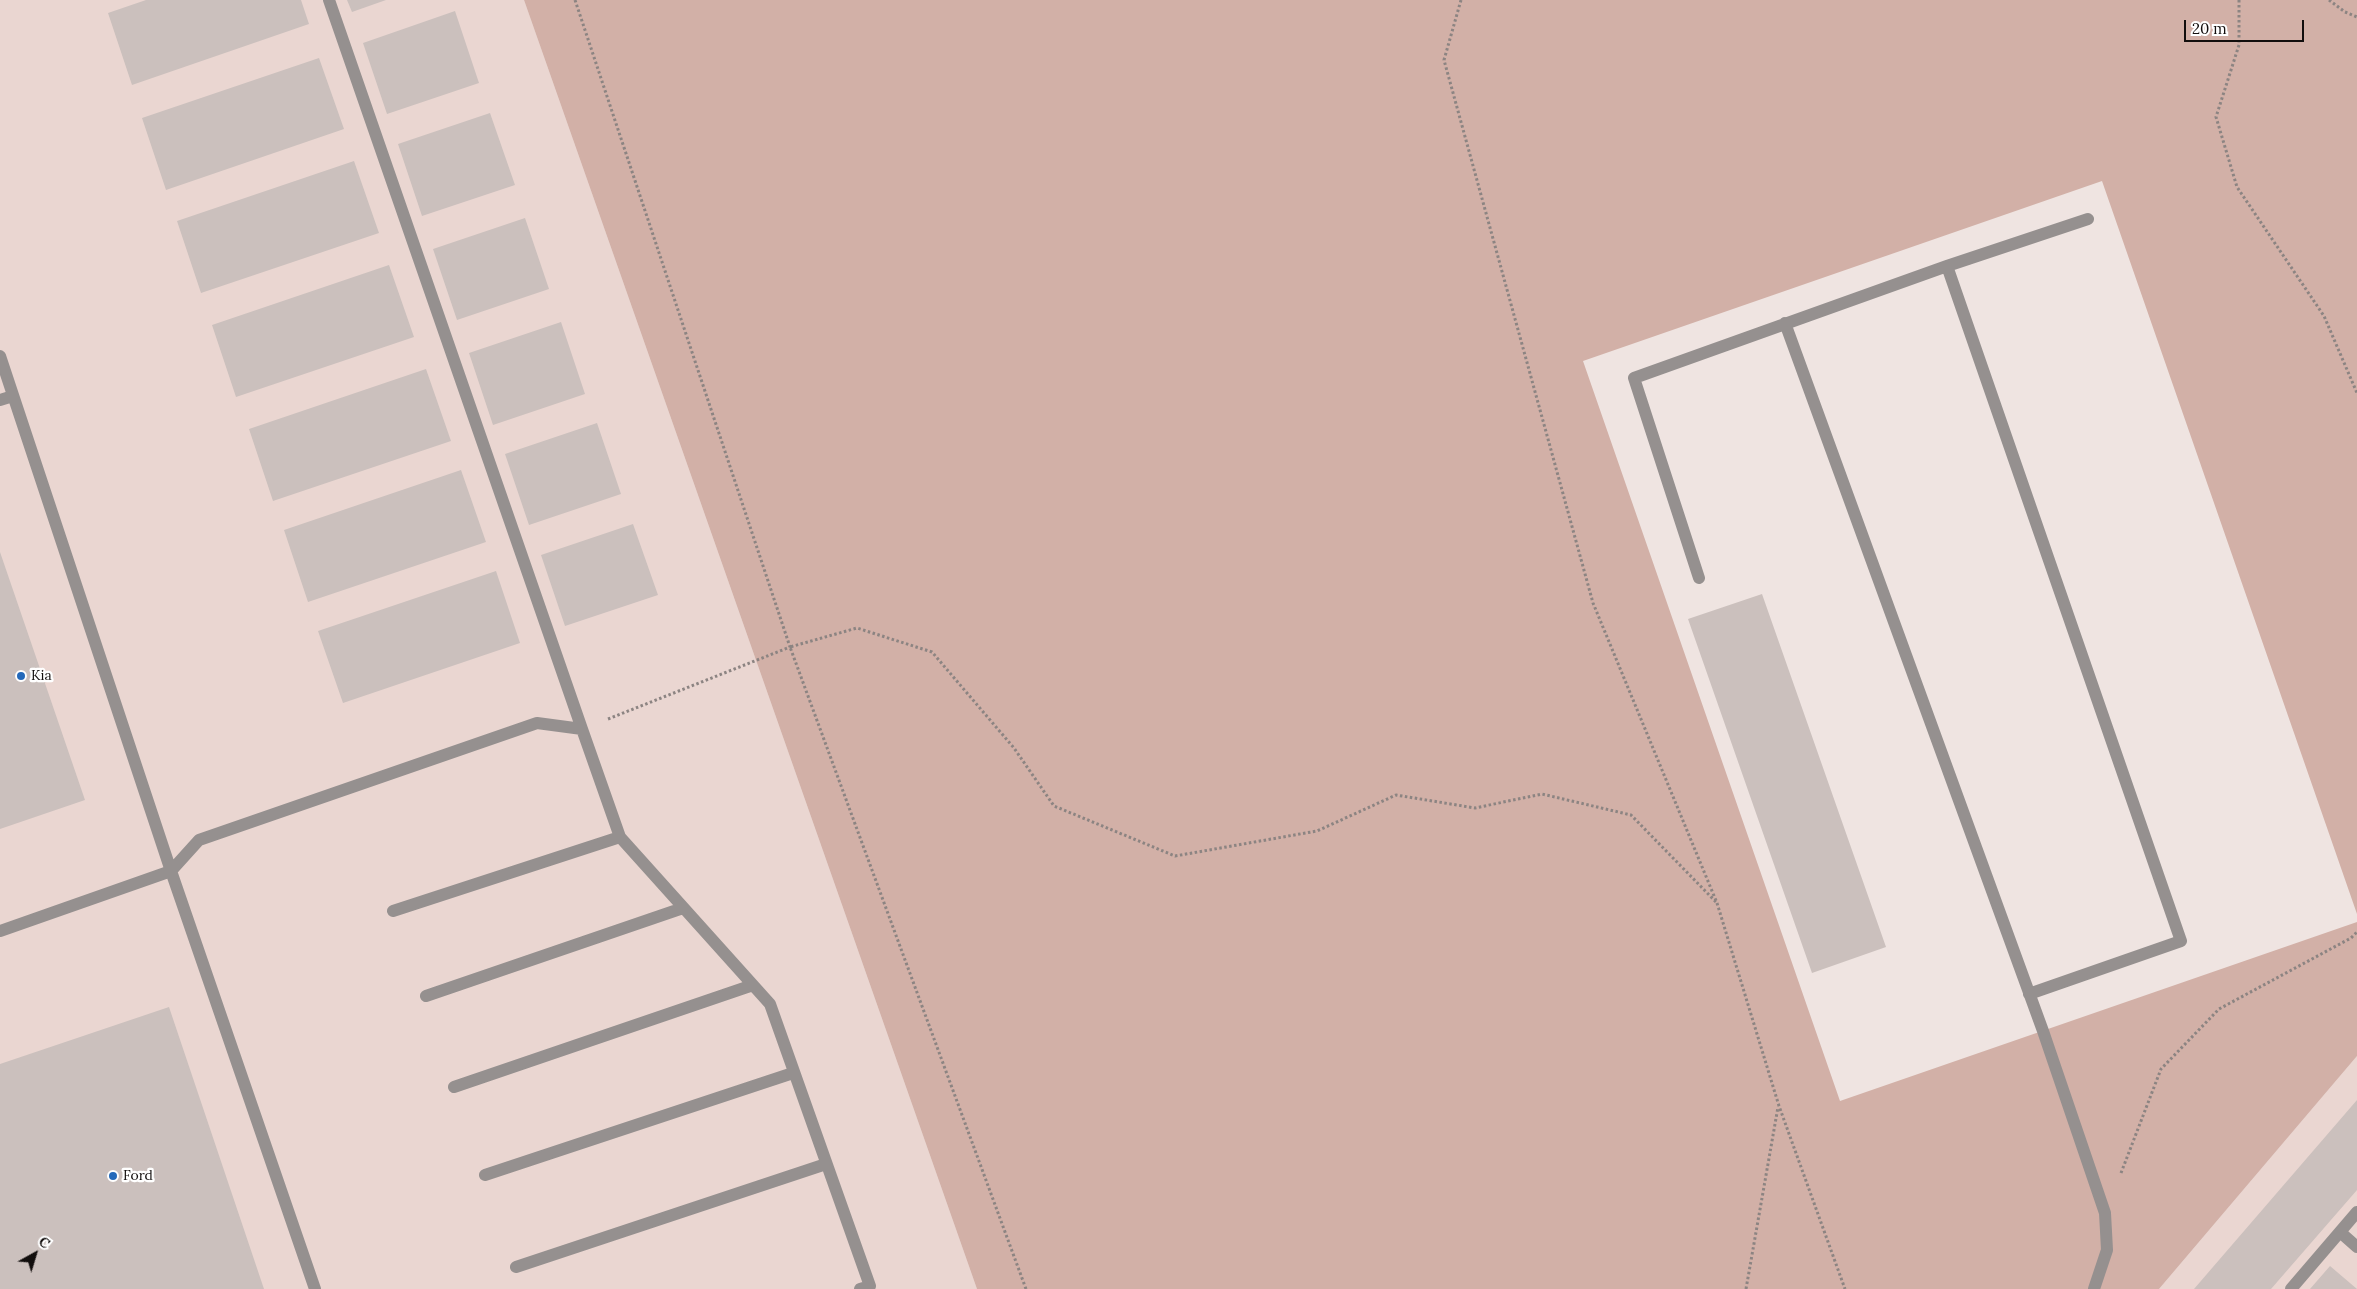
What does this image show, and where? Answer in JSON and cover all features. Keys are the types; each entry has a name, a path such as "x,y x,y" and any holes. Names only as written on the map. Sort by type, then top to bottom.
{"lane":[{"path":"329,0 620,837 770,1004 867,1288"},
{"path":"1699,578 1634,378 1947,266 2088,219"},
{"path":"1947,266 2181,941 2028,994"},
{"path":"1785,324 2028,994 2105,1213 2107,1250 2094,1289"},
{"path":"0,356 171,871 315,1289"},
{"path":"0,400 14,396"},
{"path":"0,931 171,871 199,840 537,724 582,729"},
{"path":"393,911 620,837"},
{"path":"426,996 683,908"},
{"path":"454,1087 753,985"},
{"path":"486,1175 794,1073"},
{"path":"516,1267 826,1164"},
{"path":"2291,1289 2357,1212"},
{"path":"2340,1232 2357,1247"}],"path":[{"path":"575,0 790,647 1026,1289"},
{"path":"1461,0 1444,60 1593,603 1717,903 1779,1106 1845,1289"},
{"path":"2239,0 2239,45 2216,117 2237,187 2324,316 2357,393"},
{"path":"2329,0 2345,12 2357,17"},
{"path":"582,729 790,647 857,628 932,652 1014,748 1054,806 1175,856 1316,831 1396,795 1475,808 1542,794 1631,815 1717,903"},
{"path":"2105,1213 2162,1069 2219,1009 2351,938 2357,932"},
{"path":"1746,1289 1779,1106"}],"shaded area":[{"path":"0,0 524,0 977,1289 0,1289"},
{"path":"524,0 2357,0 2357,914 2102,181 1583,361 1840,1101 2357,922 2357,1056 2159,1289 977,1289"},
{"path":"2357,1056 2357,1289 2159,1289"}],"building":[{"path":"146,0 301,0 309,24 132,85 108,13"},
{"path":"347,0 386,0 352,12"},
{"path":"455,11 479,83 387,114 363,43"},
{"path":"319,58 344,129 166,190 142,118"},
{"path":"490,113 515,185 422,216 398,144"},
{"path":"354,161 379,233 201,293 177,221"},
{"path":"525,218 549,289 457,320 433,249"},
{"path":"389,265 414,337 236,397 212,325"},
{"path":"561,322 585,394 493,425 469,353"},
{"path":"426,369 451,441 273,501 249,429"},
{"path":"597,423 621,494 529,525 505,454"},
{"path":"461,470 486,542 308,602 284,530"},
{"path":"633,524 658,595 565,626 541,555"},
{"name":"Kia","path":"0,552 85,800 0,829"},
{"path":"496,571 520,643 343,703 318,631"},
{"path":"1762,594 1886,947 1812,973 1688,619"},
{"name":"Ford","path":"169,1007 264,1289 0,1289 0,1064"},
{"path":"2357,1100 2357,1190 2271,1289 2194,1289"},
{"path":"2330,1266 2357,1289 2310,1289"}],"place":[{"name":"Kia","path":"21,676"},
{"name":"Ford","path":"113,1176"}]}
